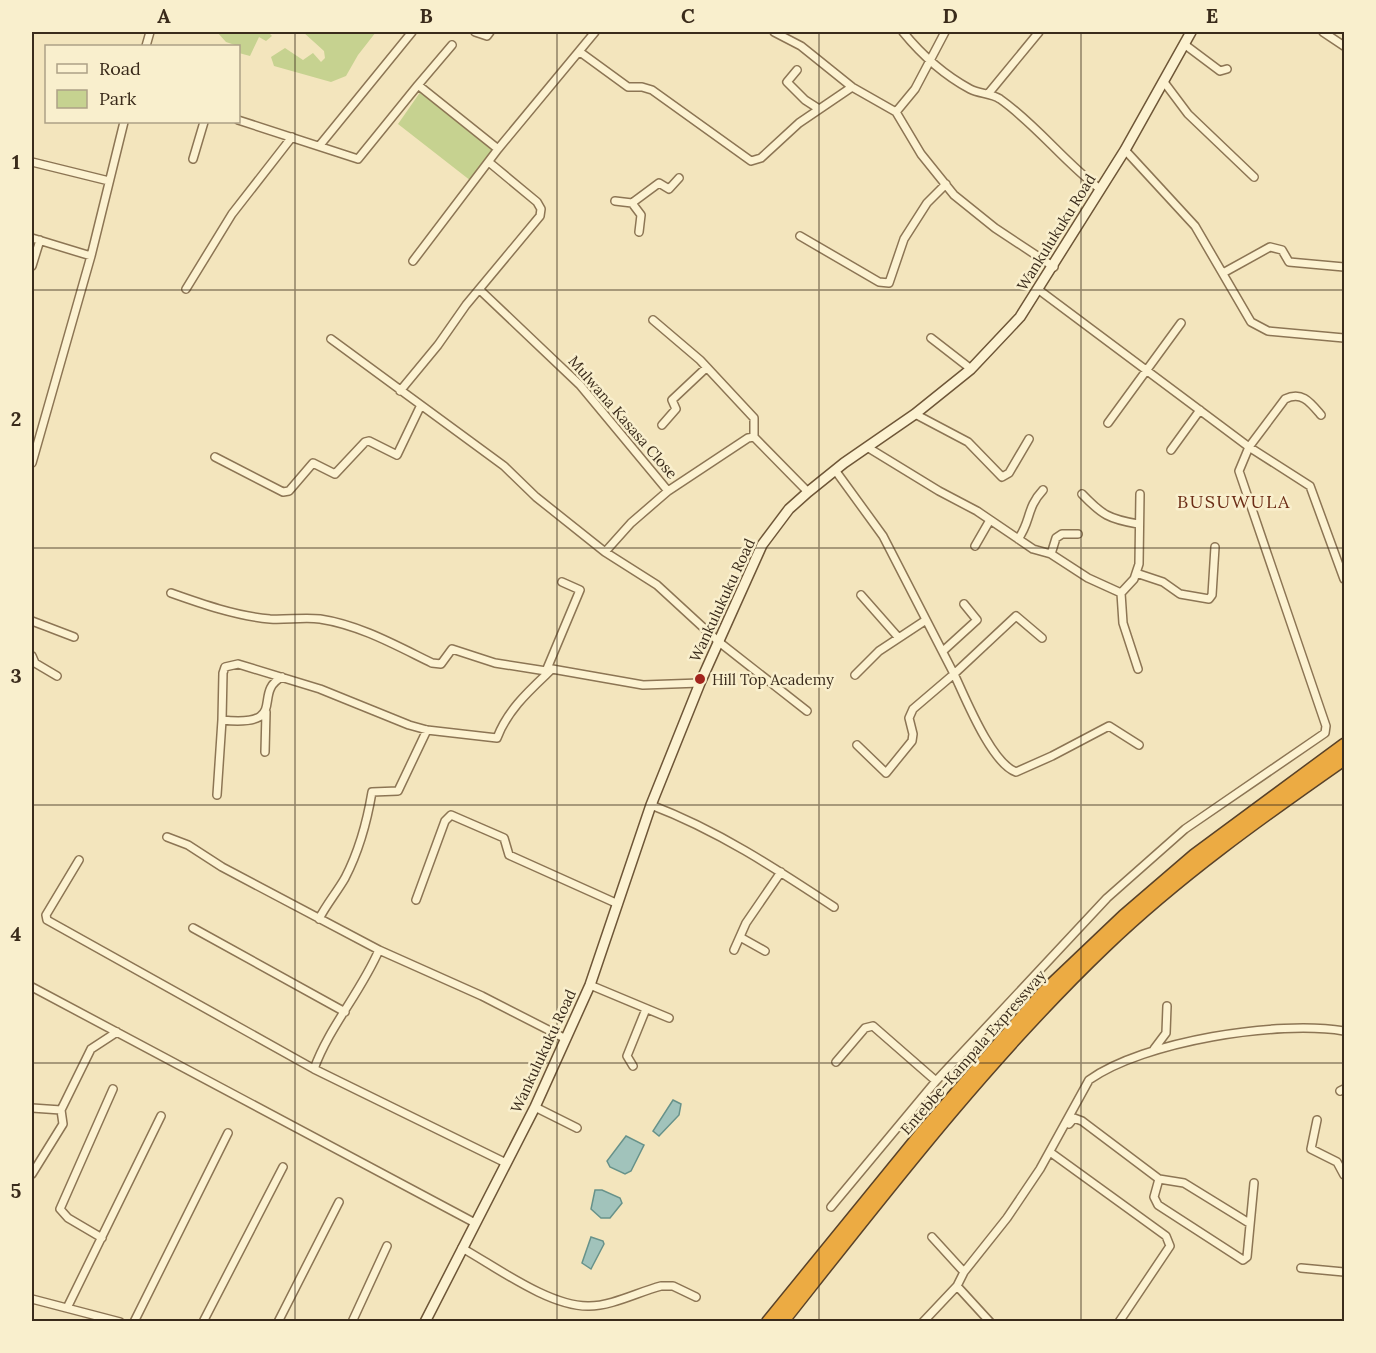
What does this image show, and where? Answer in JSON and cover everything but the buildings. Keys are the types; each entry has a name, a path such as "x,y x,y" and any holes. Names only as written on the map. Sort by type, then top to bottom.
{"highway":[{"name":"Entebbe–Kampala Expressway","path":"768,1322 921,1134 1043,993 1124,916 1195,855 1344,745"},
{"name":"Entebbe–Kampala Expressway","path":"782,1322 992,1065 1061,989 1106,945 1200,864 1344,759"}],"main road":[{"name":"Wankulukuku Road","path":"425,1322 535,1107 590,985 651,806 700,683 762,545 783,517 808,492 835,470 915,414 971,369 1012,327 1054,267 1125,150 1191,32"}],"street":[{"path":"320,145 412,32"},
{"path":"475,32 487,36 490,32"},
{"path":"413,261 490,163 498,149 595,32"},
{"path":"774,32 801,46 852,87 896,112 921,154 954,195 995,228 1054,267"},
{"path":"903,32 929,59 968,88 998,98 1022,116 1063,158 1100,189"},
{"path":"896,112 915,89 945,32"},
{"path":"988,94 1039,32"},
{"path":"1323,32 1344,46"},
{"path":"1184,44 1220,70 1227,69"},
{"path":"240,121 358,159 452,45"},
{"path":"579,52 628,87 652,90 751,161 761,158 798,123 852,87"},
{"path":"797,70 787,82 805,100 819,109"},
{"path":"1164,82 1188,114 1254,177"},
{"path":"418,85 498,149"},
{"path":"32,463 91,256 124,123"},
{"path":"193,159 204,123"},
{"path":"186,289 232,214 292,137"},
{"path":"1125,150 1195,226 1251,322 1259,329 1344,338"},
{"path":"32,162 109,181"},
{"path":"400,391 535,224 541,209 537,202 490,163"},
{"path":"615,201 632,202 659,183 669,189 679,178"},
{"path":"800,236 879,282 889,283 904,239 927,202 946,184"},
{"path":"632,202 641,215 639,232"},
{"path":"32,238 91,256"},
{"path":"32,266 40,240"},
{"path":"1223,273 1270,247 1282,250 1289,262 1344,267"},
{"name":"Mulwana Kasasa Close","path":"480,290 580,385 668,491 748,438 754,437"},
{"path":"1039,290 1249,447 1312,489 1344,579"},
{"path":"653,320 706,368 754,418 754,437 808,492"},
{"path":"1108,423 1182,323"},
{"path":"931,338 971,369"},
{"path":"331,339 420,407 504,466 536,497 605,552 657,585 719,642 807,711"},
{"path":"662,425 676,409 671,401 706,368"},
{"path":"831,1207 936,1081 1092,914 1146,862 1185,829 1325,733 1326,726 1314,684 1240,480 1239,471 1249,447 1285,399 1292,395 1309,400 1321,415"},
{"path":"215,457 283,492 289,492 314,463 335,474 365,442 369,441 391,455 397,455 420,407"},
{"path":"1171,450 1200,410"},
{"path":"915,414 968,442 1002,477 1009,473 1029,439"},
{"path":"867,447 990,520 1034,549 1051,554 1088,578 1121,593"},
{"path":"835,470 883,536 976,720 1010,770 1016,772 1109,726 1139,746"},
{"path":"1018,539 1026,526 1029,510 1043,490"},
{"path":"605,552 631,523 668,491"},
{"path":"1082,494 1100,513 1111,519 1137,524"},
{"path":"1121,593 1126,590 1136,573 1141,544 1137,524 1140,494"},
{"path":"975,546 990,520"},
{"path":"1051,554 1056,538 1062,534 1078,534"},
{"path":"1136,573 1163,582 1180,594 1209,599 1212,595 1215,547"},
{"path":"217,795 225,667 238,664 282,677 427,730 497,738 503,722 522,697 549,670 580,590 562,582"},
{"path":"171,593 206,605 267,619 320,619 337,623 383,639 432,663 441,664 452,649 495,663 643,685 700,683"},
{"path":"1121,593 1123,623 1138,669"},
{"path":"861,595 898,637"},
{"path":"943,651 977,620 964,604"},
{"path":"856,745 886,773 912,741 913,734 909,718 913,709 1016,616 1042,638"},
{"path":"855,675 898,637 926,620"},
{"path":"32,621 74,637"},
{"path":"32,656 35,663 57,676"},
{"path":"265,752 266,712 271,686 282,677"},
{"path":"222,720 253,721 266,712"},
{"path":"319,919 344,879 356,854 368,819 372,792 398,791 427,730"},
{"path":"651,806 711,831 834,907"},
{"path":"416,900 445,821 451,815 504,838 509,855 553,872 618,904"},
{"path":"167,837 188,845 222,867 379,950 482,996 566,1039"},
{"path":"79,860 46,915 47,920 314,1069 506,1163"},
{"path":"734,950 781,873"},
{"path":"193,927 345,1012"},
{"path":"740,937 765,951"},
{"path":"314,1069 379,950"},
{"path":"590,985 669,1018"},
{"path":"32,987 475,1223"},
{"path":"1154,1048 1166,1033 1167,1006"},
{"path":"633,1066 627,1056 646,1009"},
{"path":"836,1062 865,1028 873,1026 936,1081"},
{"path":"923,1322 957,1286 964,1272 993,1237 1050,1152 1089,1080 1110,1067 1154,1048 1294,1027 1319,1027 1344,1031"},
{"path":"32,1174 63,1124 63,1102 83,1070 91,1049 117,1032"},
{"path":"102,1238 68,1218 60,1209 113,1089"},
{"path":"535,1107 577,1128"},
{"path":"32,1108 62,1110"},
{"path":"67,1308 161,1116"},
{"path":"1064,1127 1074,1118 1082,1121 1159,1179 1184,1182 1250,1223"},
{"path":"1317,1120 1311,1149 1337,1162 1344,1175"},
{"path":"134,1322 228,1133"},
{"path":"1050,1152 1166,1236 1170,1246 1119,1322"},
{"path":"203,1322 283,1167"},
{"path":"1159,1179 1154,1197 1158,1205 1243,1260 1247,1257 1254,1183"},
{"path":"278,1322 339,1202"},
{"path":"932,1237 964,1272"},
{"path":"352,1322 387,1246"},
{"path":"462,1248 550,1296 572,1304 590,1306 661,1286 682,1289 696,1297"},
{"path":"1300,1268 1344,1272"},
{"path":"957,1286 990,1322"},
{"path":"32,1299 120,1322"}],"green space":[{"path":"217,32 268,32 272,36 266,41 259,37 250,56 240,53 240,45 226,42"},
{"path":"303,32 376,32 358,55 346,76 331,82 274,66 271,57 285,48 303,60 313,53 321,62 325,58 324,51"},
{"path":"421,91 494,150 471,181 398,124"}],"water":[{"path":"673,1100 681,1104 679,1115 659,1136 653,1131"},
{"path":"626,1136 644,1145 631,1171 625,1174 610,1167 607,1161"},
{"path":"595,1190 602,1190 620,1198 622,1203 610,1218 601,1218 591,1209"},
{"path":"591,1237 603,1241 604,1244 591,1269 582,1263"}],"place":[{"name":"Hill Top Academy","path":"700,679"}],"district":[{"name":"BUSUWULA","path":"1234,501"}]}
